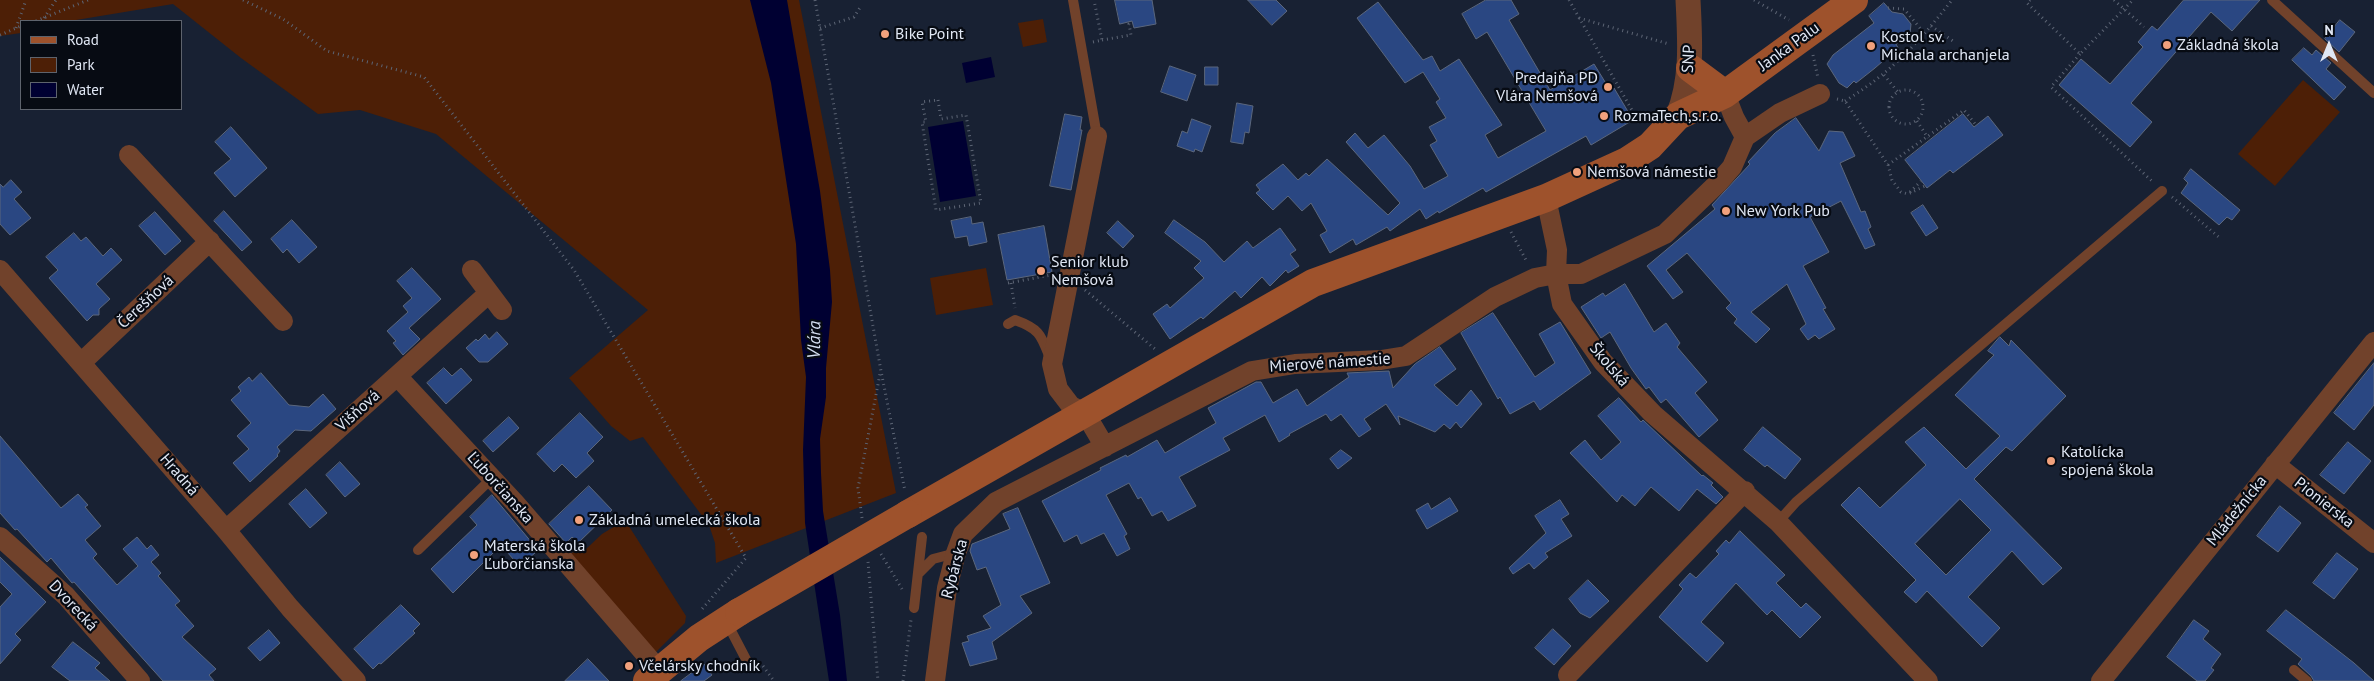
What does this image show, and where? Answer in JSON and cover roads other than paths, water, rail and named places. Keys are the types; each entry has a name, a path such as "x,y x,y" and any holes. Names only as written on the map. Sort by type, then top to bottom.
{"main road":[{"name":"Janka Palu","path":"1725,94 1854,0"},
{"path":"1085,413 1313,283 1546,198 1627,160 1650,146 1678,116 1725,94 1684,57"},
{"name":"Ľuborčianska","path":"653,676 699,638 732,616 907,507 1085,413"}],"street":[{"name":"SNP","path":"1678,116 1684,102 1684,57 1691,48 1688,0"},
{"path":"1725,94 1743,143"},
{"name":"Mierové námestie","path":"1105,447 1258,369 1295,364 1381,360 1406,356 1495,297 1535,278 1556,274 1581,274 1665,234 1732,167 1743,143 1780,113 1820,94"},
{"path":"1097,136 1052,364 1058,389 1072,406 1085,413 1105,447"},
{"path":"128,155 283,321"},
{"name":"Školská","path":"1546,198 1557,250 1556,274 1562,304 1603,362 1653,414 1745,491 1778,522 1928,681"},
{"name":"Čerešňová","path":"82,362 210,241"},
{"name":"Hradná","path":"0,270 82,362 290,608 356,681"},
{"path":"472,270 502,310"},
{"name":"Višňová","path":"226,530 489,293"},
{"name":"Mládežnícka","path":"2101,681 2374,342"},
{"name":"Ľuborčianska","path":"397,376 515,503 653,676"},
{"name":"Rybárska","path":"935,681 947,588 963,534 996,502 1105,447"},
{"name":"Pionierska","path":"2275,464 2374,543"},
{"path":"1568,676 1745,491"},
{"name":"Dvorecká","path":"0,537 66,596 140,681"}],"lane":[{"path":"1073,0 1097,136"},
{"path":"2272,0 2374,94"},
{"path":"1778,522 1796,502 2162,191"},
{"path":"1013,323 1032,326 1037,332 1052,364"},
{"path":"418,550 491,479"},
{"path":"914,608 922,537"},
{"path":"918,574 933,559 956,554"},
{"path":"732,616 750,666"},
{"path":"2294,670 2307,681"}],"water":[{"name":"Vlára","path":"750,0 787,0 820,191 832,302 826,368 826,397 820,439 823,511 840,615 847,681 829,681 805,523 803,450 806,377 801,340 796,244 771,83"},
{"path":"991,57 995,77 966,83 962,63"},
{"path":"963,121 976,196 940,202 928,127"}],"place":[{"name":"Bike Point","path":"885,34"},
{"name":"Základná škola","path":"2167,45"},
{"name":"Kostol sv. Michala archanjela","path":"1871,46"},
{"name":"Predajňa PD Vlára Nemšová","path":"1608,87"},
{"name":"RozmaTech,s.r.o.","path":"1604,116"},
{"name":"Nemšová námestie","path":"1577,172"},
{"name":"New York Pub","path":"1726,211"},
{"name":"Senior klub Nemšová","path":"1041,271"},
{"name":"Katolícka spojená škola","path":"2051,461"},
{"name":"Základná umelecká škola","path":"579,520"},
{"name":"Materská škola Ľuborčianska","path":"474,555"},
{"name":"Včelársky chodník","path":"629,666"}]}
